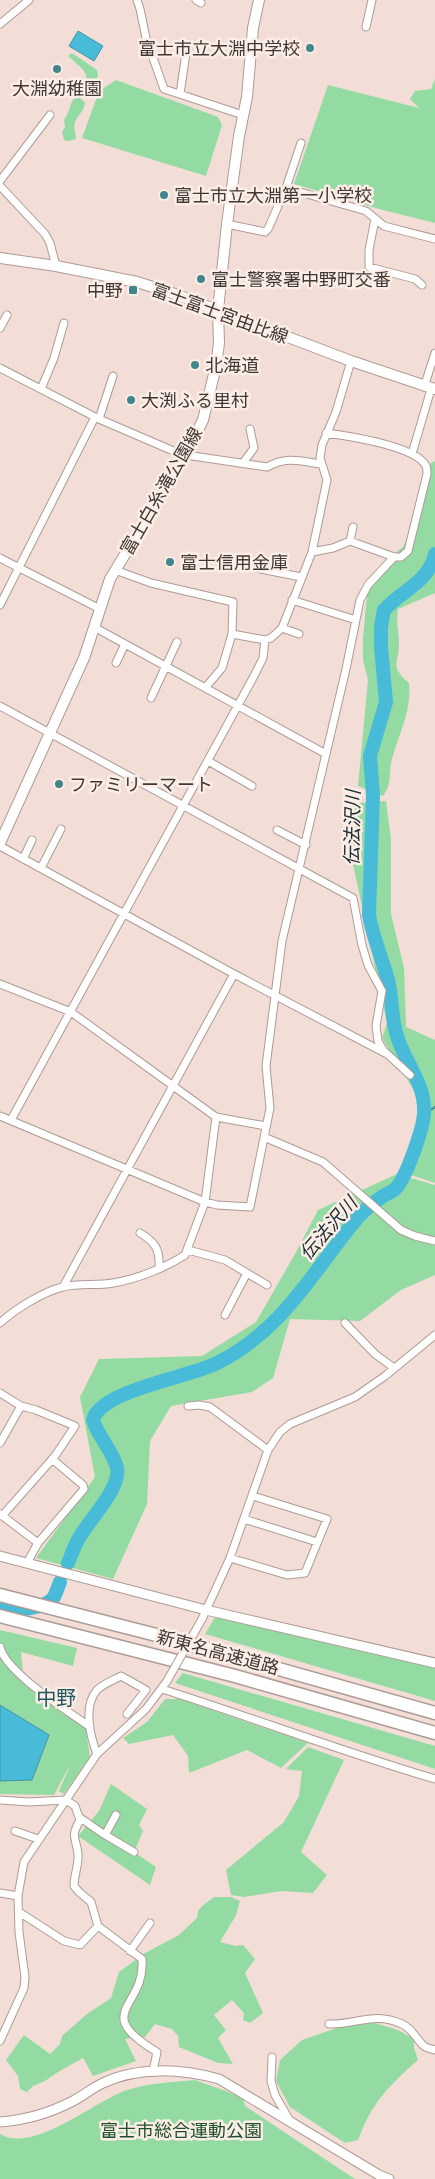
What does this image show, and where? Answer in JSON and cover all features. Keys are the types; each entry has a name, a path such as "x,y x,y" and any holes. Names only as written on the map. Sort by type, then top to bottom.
{"highway":[{"name":"新東名高速道路","path":"0,1595 316,1678 435,1713"},
{"name":"新東名高速道路","path":"0,1616 235,1676 435,1733"}],"main road":[{"name":"富士白糸滝公園線","path":"0,844 84,658 100,608 115,570 186,456 203,420 216,366 219,343 218,310 227,224 247,97 253,28 259,0"},
{"name":"富士富士宮由比線","path":"0,258 56,266 137,282 430,388"}],"street":[{"path":"0,24 29,0"},
{"path":"136,0 140,9 146,38 164,89 243,115"},
{"path":"366,27 372,0"},
{"path":"180,94 187,46"},
{"path":"0,182 50,115"},
{"path":"227,224 265,232 268,229 286,188 301,143"},
{"path":"0,186 45,234 50,243 56,266"},
{"path":"286,188 366,211 384,226 435,239"},
{"path":"375,219 369,250 369,267 415,279 422,285"},
{"path":"0,328 6,315"},
{"path":"41,389 54,358 64,323"},
{"path":"412,454 430,388 435,353"},
{"path":"232,634 265,640 271,638 282,628 312,552 327,480 321,464 322,445 336,412 351,361"},
{"path":"0,368 97,418 186,456 267,467 288,459 321,464"},
{"path":"0,605 97,418 113,376"},
{"path":"243,463 254,448 250,429"},
{"path":"312,552 350,542 394,557 401,557 408,551 427,474 426,466 412,454 363,438 326,433"},
{"path":"350,542 352,527"},
{"path":"0,1116 205,1202 250,1207 270,1108 266,1066 282,941 306,845 360,600 368,585 394,557"},
{"path":"0,558 100,608"},
{"path":"256,568 301,577"},
{"path":"115,570 151,583 232,602 232,634 222,668 204,688"},
{"path":"292,600 356,620"},
{"path":"94,627 326,754"},
{"path":"282,628 299,634"},
{"path":"11,1120 238,706 263,658 265,640"},
{"path":"151,698 177,642"},
{"path":"116,663 125,644"},
{"path":"0,706 353,898 368,965 382,990 376,1026 378,1041 383,1050 410,1074"},
{"path":"208,761 252,786"},
{"path":"41,868 61,829"},
{"path":"277,830 306,845"},
{"path":"23,859 32,840"},
{"path":"0,844 23,859 125,912 234,974 388,1055"},
{"path":"63,1287 234,974"},
{"path":"0,984 71,1012 172,1087 216,1117 266,1126"},
{"path":"0,1323 7,1316 36,1298 63,1287 114,1283 178,1259 188,1250 205,1202 215,1138 216,1117"},
{"path":"264,1136 323,1162 395,1224 415,1236 435,1241"},
{"path":"140,1233 153,1241 158,1248 159,1267"},
{"path":"188,1250 225,1260 267,1286"},
{"path":"225,1315 247,1273"},
{"path":"345,1323 375,1354 394,1368"},
{"path":"0,2041 24,1988 25,1977 18,1896 24,1862 97,1754 135,1720 167,1681 202,1620 230,1558 268,1450 280,1432 290,1424 354,1397 434,1338"},
{"path":"0,1393 21,1406 75,1426 52,1459 1,1515 38,1542"},
{"path":"188,1406 199,1404 210,1407 268,1450"},
{"path":"0,1443 21,1406"},
{"path":"27,1563 38,1542 84,1489 83,1485 52,1459"},
{"path":"230,1558 287,1575 304,1573 327,1519 253,1496"},
{"path":"244,1519 317,1542"},
{"path":"0,1556 206,1610 435,1663"},
{"path":"0,1647 9,1664 21,1675 90,1727"},
{"path":"97,1754 92,1742 90,1727 91,1702 98,1689 121,1676 146,1690 127,1714"},
{"path":"162,1689 242,1714 381,1763 435,1779"},
{"path":"0,1800 29,1802 66,1800 75,1806 80,1820 74,1831 74,1842 78,1854 74,1886 90,1902 98,1926 142,1960 143,1973 125,2010 123,2023 128,2032 137,2041 157,2052 153,2071"},
{"path":"105,1835 116,1815"},
{"path":"79,1817 134,1852"},
{"path":"15,1831 38,1839"},
{"path":"0,1893 18,1896"},
{"path":"19,1912 64,1941 80,1945 98,1926"},
{"path":"130,1951 150,1923"},
{"path":"329,2024 345,2023 365,2018 383,2018 402,2024 413,2032 424,2046 435,2050"},
{"path":"272,2057 271,2081 275,2095 290,2121"},
{"path":"0,2122 44,2114 74,2101 103,2083 119,2077 153,2071 199,2074 219,2079 378,2175 389,2179"}],"green space":[{"path":"72,53 97,70 98,75 94,85 99,91 116,80 218,117 222,125 206,176 82,138 98,94 95,98 86,97 87,82 85,73 68,56"},
{"path":"435,79 435,223 294,184 328,85 419,108 410,99 415,91 431,89"},
{"path":"75,97 80,98 85,103 74,126 76,139 69,141 64,140 62,132 65,127 64,120"},
{"path":"435,461 435,593 398,609 399,648 396,664 399,672 409,683 409,703 392,759 389,782 383,796 358,786 368,680 363,660 363,638 368,585 385,561 403,547 413,529 431,463"},
{"path":"386,801 391,839 391,914 404,968 406,1027 435,1040 435,1183 405,1173 427,1112 382,1038 387,1023 345,827 358,803"},
{"path":"397,1174 435,1185 435,1275 401,1290 360,1321 290,1319 273,1378 252,1392 171,1406 150,1441 147,1504 113,1579 36,1558 95,1477 80,1397 99,1359 202,1356 256,1322 318,1210"},
{"path":"215,1617 300,1634 435,1667 435,1701 205,1634"},
{"path":"0,1630 77,1648 73,1666 21,1652 23,1673 86,1730 90,1757 64,1794 59,1791 71,1763 54,1795 0,1794"},
{"path":"183,1673 435,1746 435,1769 175,1683"},
{"path":"165,1699 180,1699 308,1743 281,1768 247,1750 189,1773 188,1756 173,1735 129,1744 123,1738 147,1722"},
{"path":"308,1747 344,1760 301,1852 327,1875 313,1893 281,1891 244,1897 231,1895 226,1870 284,1822 299,1796 302,1771 286,1769"},
{"path":"111,1784 147,1809 139,1825 143,1831 134,1852 156,1867 150,1885 78,1836 99,1811"},
{"path":"214,1897 231,1897 240,1901 236,1915 220,1942 235,1946 243,1945 255,1959 245,1973 263,2013 250,2023 243,2020 244,2013 232,2000 214,2015 226,2030 218,2038 233,2064 218,2063 179,2047 178,2036 172,2029 155,2024 145,2037 125,2039 136,2061 93,2076 83,2058 45,2081 33,2086 27,2092 20,2089 18,2076 6,2060 24,2035 50,2054 60,2044 62,2036 87,2014 111,1998 119,1972 145,1953 179,1935 197,1918 198,1911 202,1906"},
{"path":"371,2022 398,2030 414,2039 414,2048 418,2060 398,2078 375,2105 358,2140 345,2143 290,2107 276,2081 280,2060 302,2040 337,2028"},
{"name":"富士市総合運動公園","path":"195,2080 243,2098 245,2106 355,2179 0,2179 0,2134 14,2138 30,2137 64,2124 127,2090 152,2084"}],"water":[{"path":"78,31 103,46 94,61 69,46"},
{"path":"0,1705 49,1735 32,1780 0,1781"}],"waterway":[{"name":"伝法沢川","path":"68,1563 75,1545 110,1494 117,1476 115,1462 93,1420 99,1410 112,1400 128,1392 217,1363 261,1334 296,1297 362,1212 396,1188 413,1153 423,1121 424,1103 422,1093 395,1029 388,980 369,915 373,795 370,756 386,702 381,647 381,627 384,610 421,579 432,564 435,554"},
{"path":"424,1114 435,1107"},
{"name":"伝法沢川","path":"0,1610 44,1605 54,1597 60,1582"}],"place":[{"name":"富士市立大淵中学校","path":"310,48"},
{"name":"大淵幼稚園","path":"57,69"},
{"name":"富士市立大淵第一小学校","path":"164,195"},
{"name":"富士警察署中野町交番","path":"201,279"},
{"name":"中野","path":"133,290"},
{"name":"北海道","path":"195,365"},
{"name":"大渕ふる里村","path":"131,400"},
{"name":"富士信用金庫","path":"170,562"},
{"name":"ファミリーマート","path":"59,784"}],"district":[{"name":"中野","path":"56,1697"}]}
